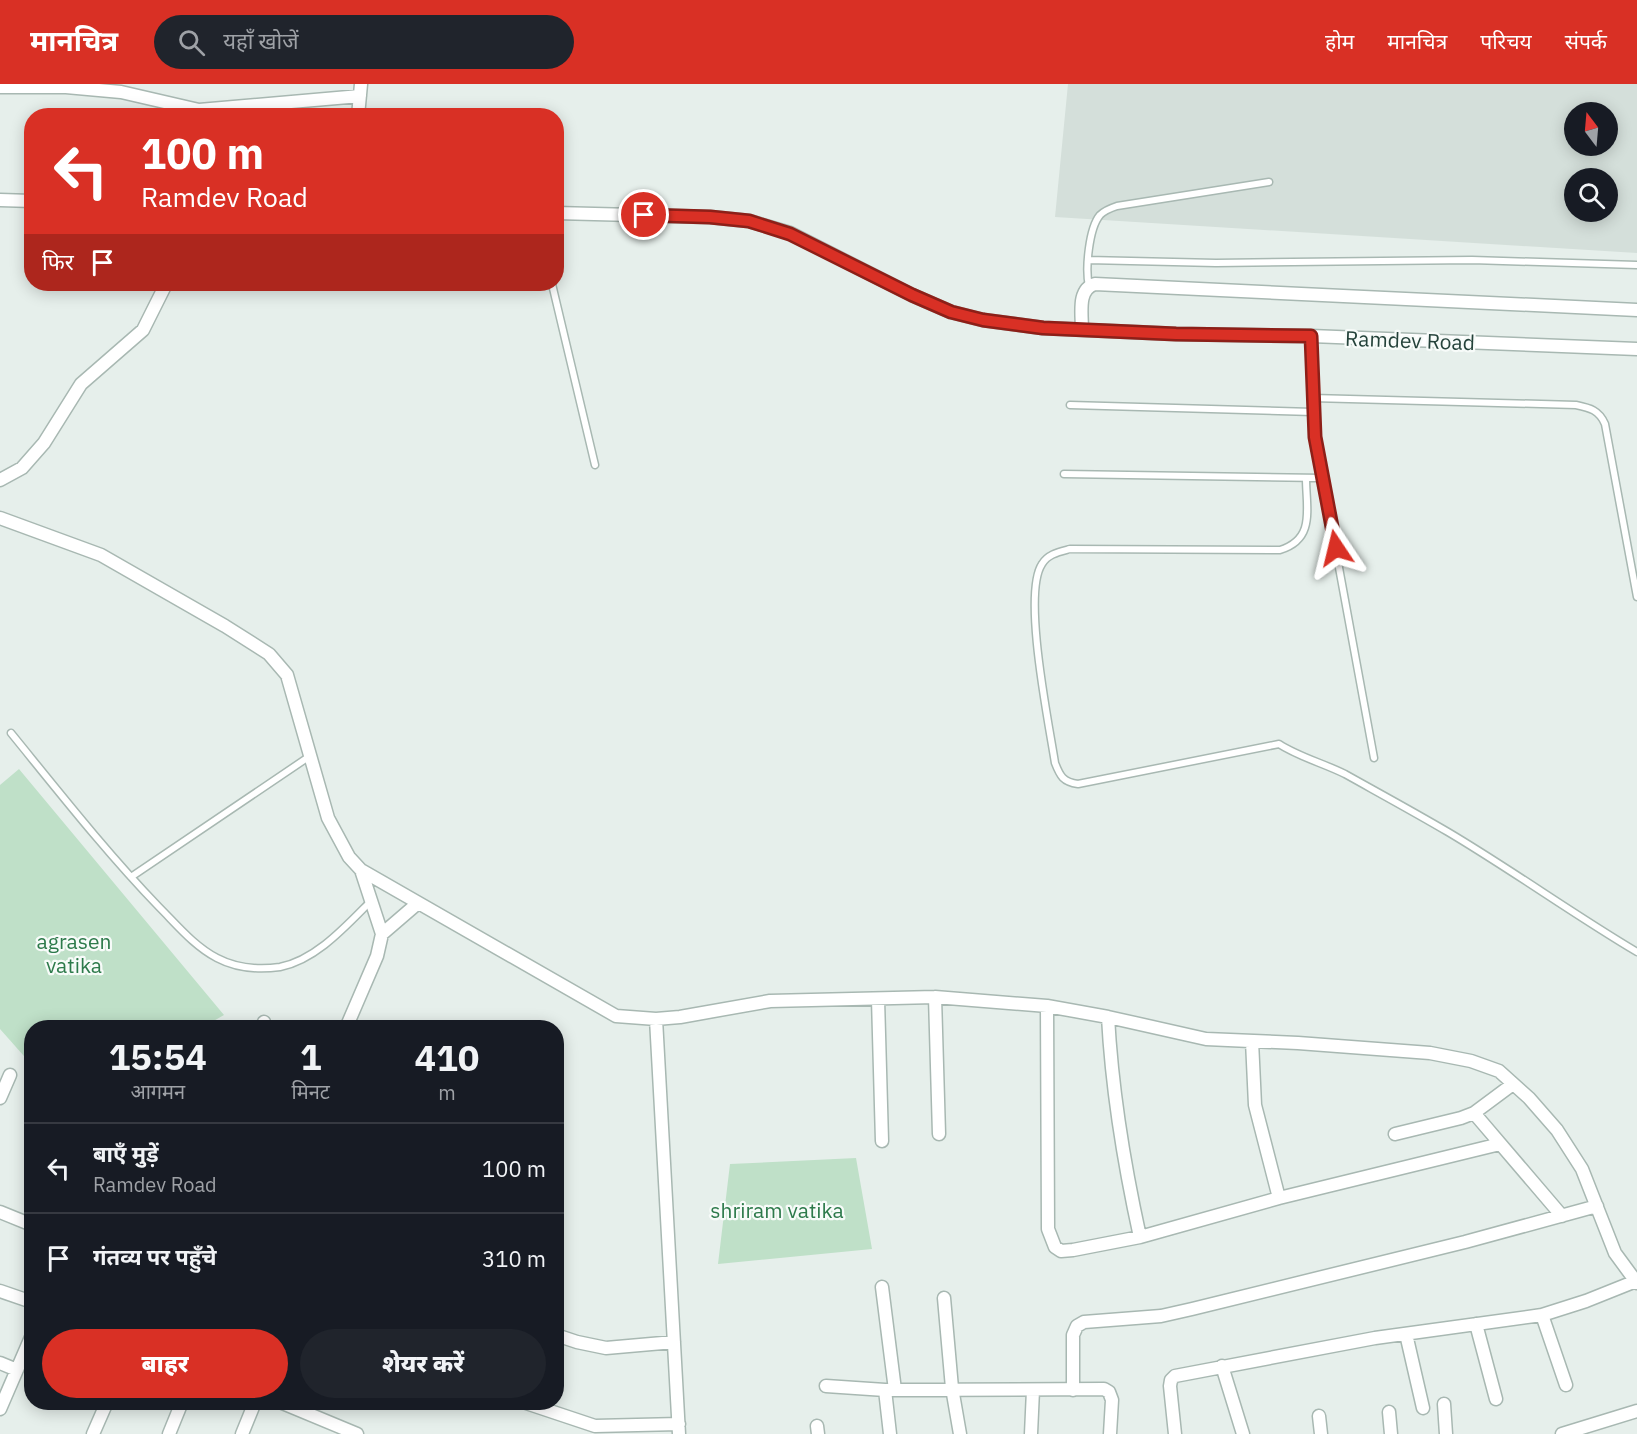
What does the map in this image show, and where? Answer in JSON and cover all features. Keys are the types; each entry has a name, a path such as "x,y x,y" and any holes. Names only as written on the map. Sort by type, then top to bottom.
{"street":[{"path":"0,87 66,87 120,92 190,108"},
{"path":"215,108 360,90 359,108"},
{"path":"0,200 24,201"},
{"name":"Ramdev Road","path":"564,213 710,217 749,221 790,234 951,312 983,320 1043,328 1637,349"},
{"path":"1082,330 1082,311 1086,290 1095,284 1637,310"},
{"path":"0,480 22,468 44,443 81,384 143,330 162,291"},
{"path":"0,518 101,555 269,654 287,675 328,818 338,840 361,870 382,934 377,956 349,1020"},
{"path":"361,870 616,1016 656,1019 680,1017 770,1001 934,997 1047,1006 1206,1039 1430,1053 1471,1061 1500,1071 1529,1098 1557,1130 1582,1169 1615,1253 1636,1282 1586,1301 1542,1314 1406,1334 1175,1376 1171,1380 1175,1434"},
{"path":"382,934 418,903"},
{"path":"934,997 939,1134"},
{"path":"878,999 882,1141"},
{"path":"1047,1006 1047,1229 1055,1248 1061,1251 1140,1237 1279,1198 1500,1144"},
{"path":"1108,1017 1118,1121 1140,1237"},
{"path":"547,1410 595,1426 679,1429 656,1019"},
{"path":"1252,1041 1255,1105 1279,1198"},
{"path":"0,1098 10,1075"},
{"path":"1395,1134 1474,1113 1514,1084"},
{"path":"1474,1113 1562,1216"},
{"path":"1073,1390 1074,1335 1077,1326 1084,1322 1161,1316 1192,1309 1465,1242 1596,1206"},
{"path":"0,1212 24,1222"},
{"path":"882,1287 890,1390 890,1434"},
{"path":"0,1291 24,1299"},
{"path":"944,1298 952,1388 960,1434"},
{"path":"1542,1314 1566,1385"},
{"path":"1476,1324 1496,1399"},
{"path":"1406,1334 1423,1408"},
{"path":"564,1337 606,1348 674,1342"},
{"path":"0,1409 24,1354"},
{"path":"0,1363 17,1370"},
{"path":"1222,1366 1243,1434"},
{"path":"826,1386 890,1390 1104,1389 1109,1392 1112,1400 1110,1434"},
{"path":"1031,1434 1033,1390"},
{"path":"1444,1404 1446,1434"},
{"path":"93,1434 104,1410"},
{"path":"169,1434 179,1410"},
{"path":"242,1434 252,1410"},
{"path":"295,1410 333,1430 357,1434"},
{"path":"1562,1434 1637,1411"},
{"path":"1389,1412 1391,1434"},
{"path":"1319,1416 1321,1434"}],"lane":[{"path":"1086,290 1088,260 1095,225 1100,215 1107,210 1117,206 1269,182"},
{"path":"1088,260 1215,263 1472,260 1637,265"},
{"path":"554,291 595,465"},
{"path":"1311,336 1313,412 1374,758"},
{"path":"1312,398 1576,405 1592,408 1601,415 1605,424 1637,597"},
{"path":"1070,405 1313,412"},
{"path":"1064,474 1323,478"},
{"path":"1306,477 1306,530 1293,546 1280,550 1070,549 1048,557 1041,565 1036,578 1036,636 1054,763 1063,780 1078,784 1279,744 1292,752 1344,774 1449,833 1583,920 1637,952"},
{"path":"11,733 130,877 191,939 216,957 235,965 254,969 281,967 310,955 327,943 371,902"},
{"path":"130,877 310,756"}],"shaded area":[{"path":"1068,84 1637,84 1637,253 1055,217"}],"green space":[{"name":"agrasen vatika","path":"19,769 224,1015 215,1020 24,1020 24,1056 0,1029 0,785"},
{"name":"shriram vatika","path":"856,1158 872,1249 718,1264 730,1164"}],"route":[{"path":"644,215 749,221 790,234 951,312 983,320 1043,328 1176,334 1311,336 1315,437 1336,548"}]}
